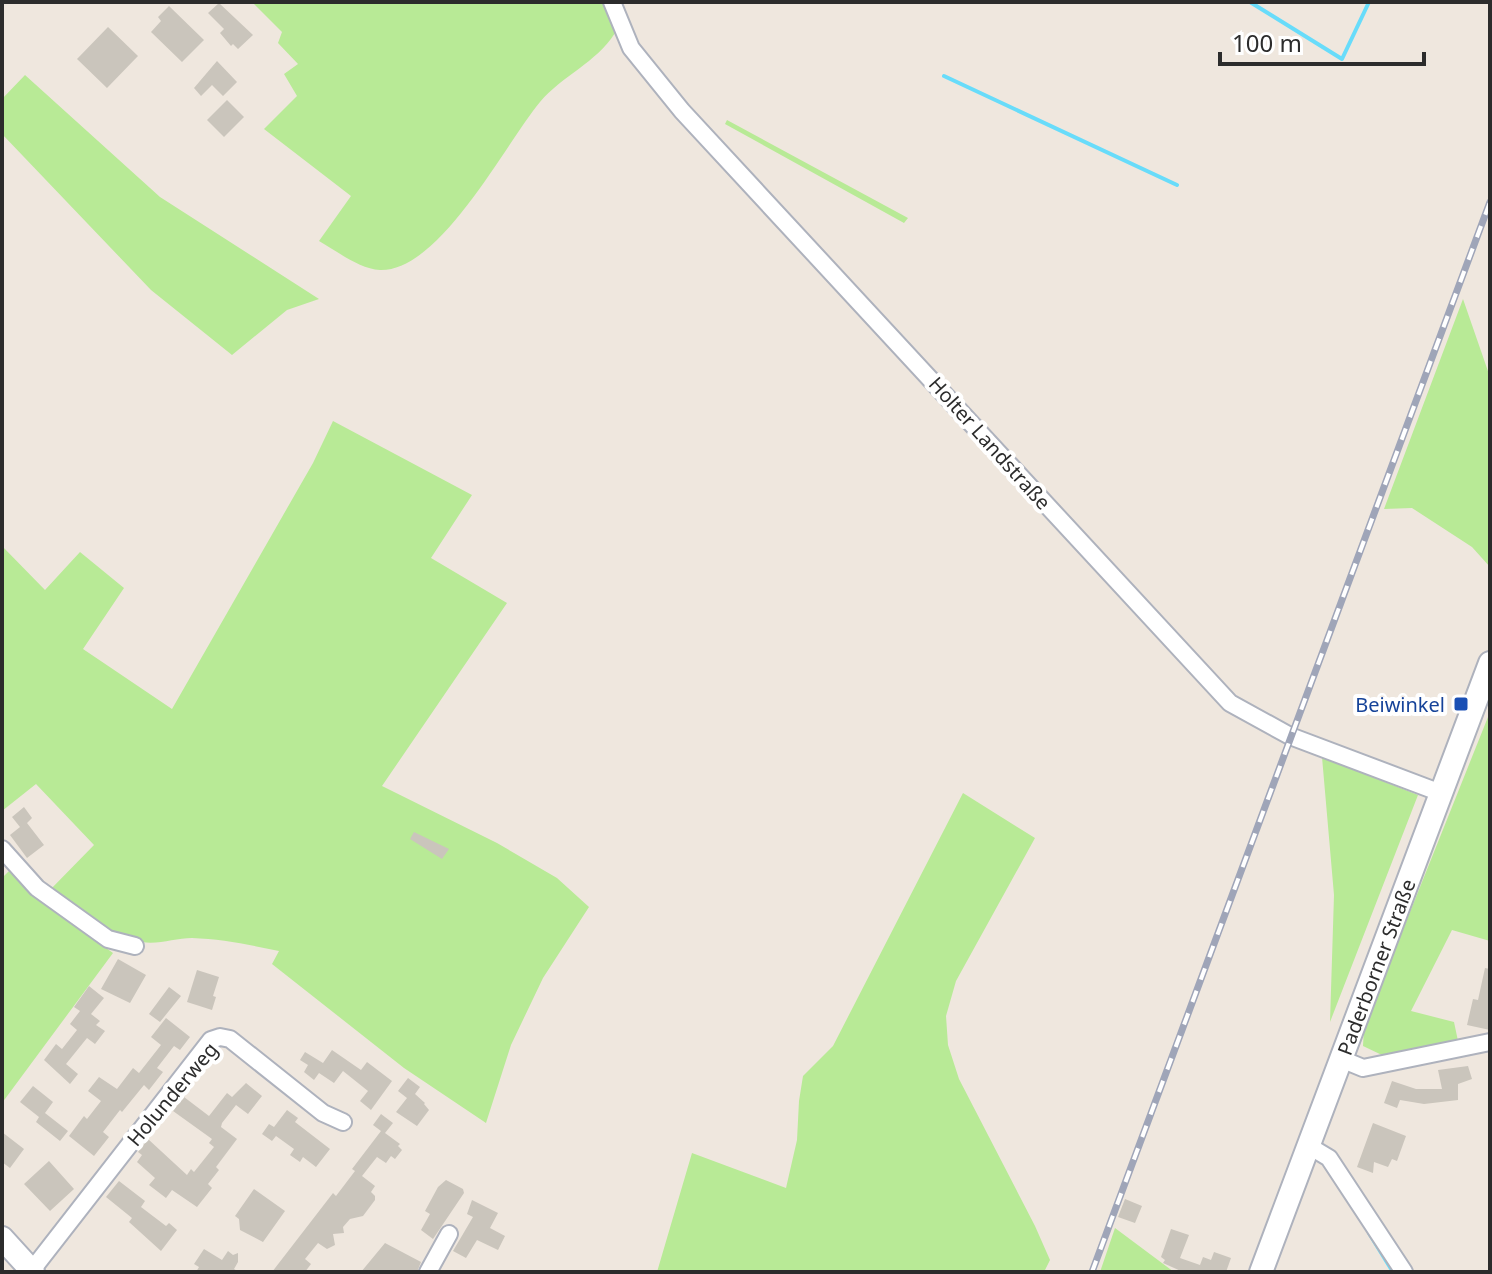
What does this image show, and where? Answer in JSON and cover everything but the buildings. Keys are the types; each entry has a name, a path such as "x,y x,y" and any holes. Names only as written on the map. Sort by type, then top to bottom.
{"main road":[{"name":"Paderborner Straße","path":"1261,1272 1490,663"},
{"path":"2,1238 33,1271"}],"street":[{"name":"Holter Landstraße","path":"612,2 631,48 682,111 1230,703 1290,736 1441,793"},
{"path":"5,859 37,888 108,939 135,946"},
{"name":"Holunderweg","path":"33,1271 211,1040 220,1037 230,1039 323,1113 343,1122"},
{"path":"1341,1059 1363,1068 1490,1042"},
{"path":"1309,1146 1329,1158 1404,1272"},
{"path":"428,1272 449,1234"}],"green space":[{"path":"252,2 605,2 615,33 598,53 540,102 448,229 403,265 380,270 356,263 319,241 351,196 264,129 297,96 284,74 298,64 278,43 282,32"},
{"path":"25,75 160,197 319,299 287,310 232,355 151,290 2,134 2,99"},
{"path":"727,120 908,218 904,223 725,124"},
{"path":"1463,299 1490,377 1490,567 1472,547 1412,508 1384,509"},
{"path":"333,421 472,495 431,558 507,603 382,786 497,843 557,878 589,907 543,978 511,1045 486,1123 404,1068 272,964 279,951 203,939 142,942 117,934 82,914 49,891 94,845 36,784 2,811 2,546 45,590 80,552 124,588 83,649 172,709 313,463"},
{"path":"1490,712 1490,941 1452,930 1411,1011 1454,1022 1458,1041 1384,1056 1363,1046 1364,1027"},
{"path":"1322,757 1418,795 1330,1022 1334,895"},
{"path":"963,793 1035,838 956,981 946,1016 948,1045 959,1079 1050,1260 1044,1272 657,1272 692,1153 786,1188 797,1140 803,1076 833,1046"},
{"path":"10,870 33,895 113,953 2,1103 2,878"},
{"path":"1115,1228 1174,1272 1100,1272"}],"waterway":[{"path":"1250,2 1342,59 1369,2"},
{"path":"944,76 1177,185"},
{"path":"1369,1233 1393,1272"}],"railway":[{"path":"1092,1272 1490,202"}],"place":[{"name":"Beiwinkel","path":"1461,704"}]}
